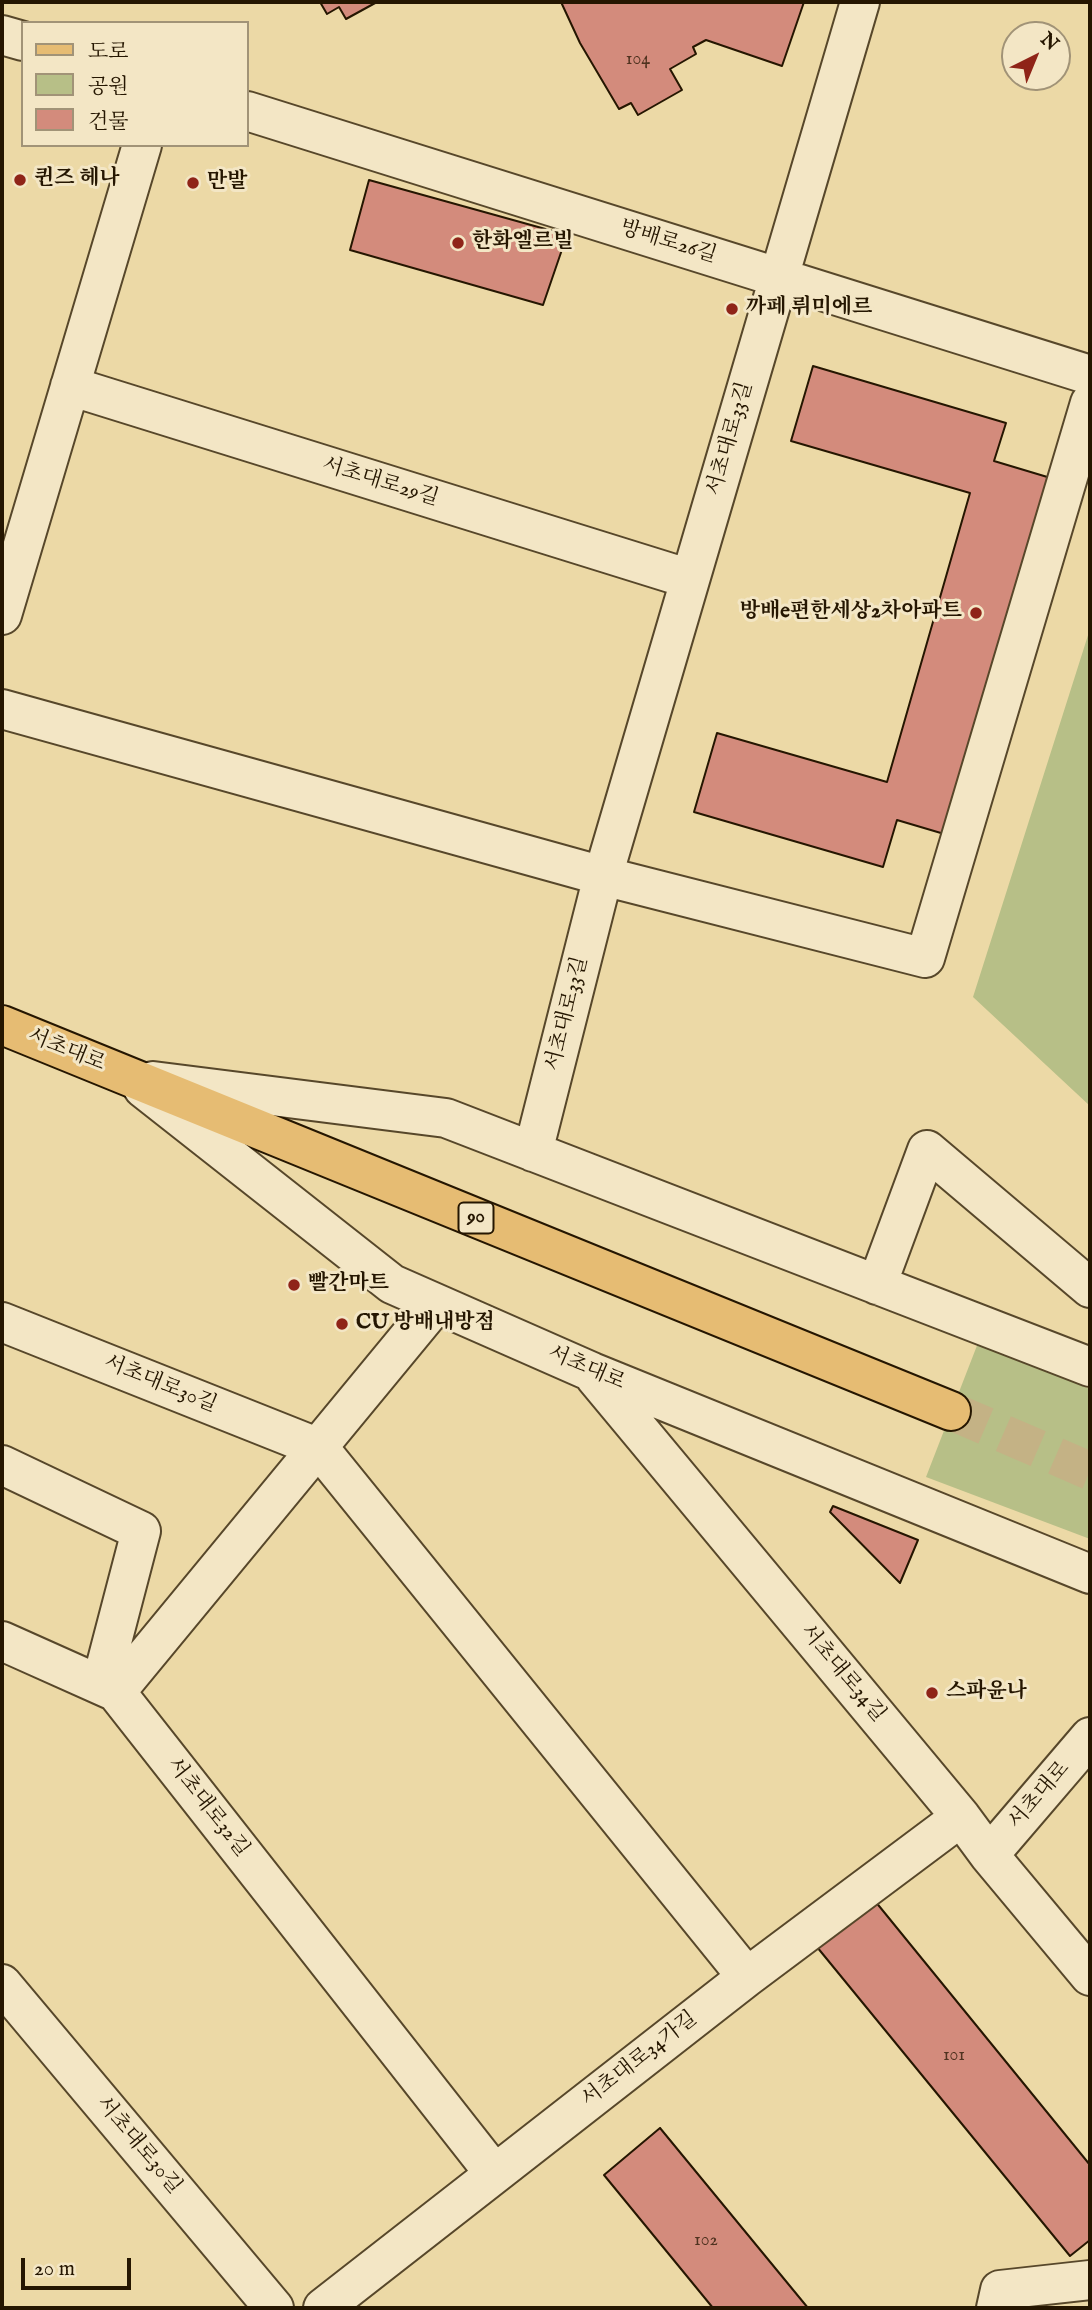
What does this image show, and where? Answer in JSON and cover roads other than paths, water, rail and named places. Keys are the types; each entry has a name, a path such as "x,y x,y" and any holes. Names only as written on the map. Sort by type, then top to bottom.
{"main road":[{"name":"서초대로","path":"2,1025 951,1411"}],"street":[{"name":"서초대로33길","path":"533,1152 603,876 860,2"},
{"path":"2,35 21,40"},
{"name":"방배로26길","path":"248,111 1090,375"},
{"path":"2,615 141,147"},
{"name":"서초대로29길","path":"70,386 690,579"},
{"path":"2,709 603,876 925,958 1090,403"},
{"name":"서초대로","path":"131,1078 446,1118 1090,1367"},
{"name":"서초대로","path":"131,1078 392,1284 592,1372 1090,1574"},
{"path":"877,1285 927,1150 1090,1288"},
{"path":"108,1688 319,1448 436,1304"},
{"name":"서초대로30길","path":"2,1322 319,1448"},
{"name":"서초대로34길","path":"592,1372 1090,1976"},
{"path":"319,1448 747,1977"},
{"path":"2,1465 141,1531 108,1688"},
{"path":"2,1641 108,1688"},
{"name":"서초대로32길","path":"108,1688 494,2173"},
{"name":"서초대로","path":"989,1855 1090,1737"},
{"name":"서초대로34가길","path":"323,2308 747,1977 961,1817"},
{"name":"서초대로30길","path":"2,1984 274,2308"},
{"path":"996,2308 1000,2290 1090,2280"}],"tunnel":[{"path":"951,1411 1090,1471"}],"place":[{"name":"퀸즈 헤나","path":"20,180"},
{"name":"만발","path":"193,183"},
{"name":"한화엘르빌","path":"458,243"},
{"name":"까페 뤼미에르","path":"732,309"},
{"name":"방배e편한세상2차아파트","path":"976,613"},
{"name":"빨간마트","path":"294,1285"},
{"name":"CU 방배내방점","path":"342,1324"},
{"name":"스파윤나","path":"932,1693"}]}
